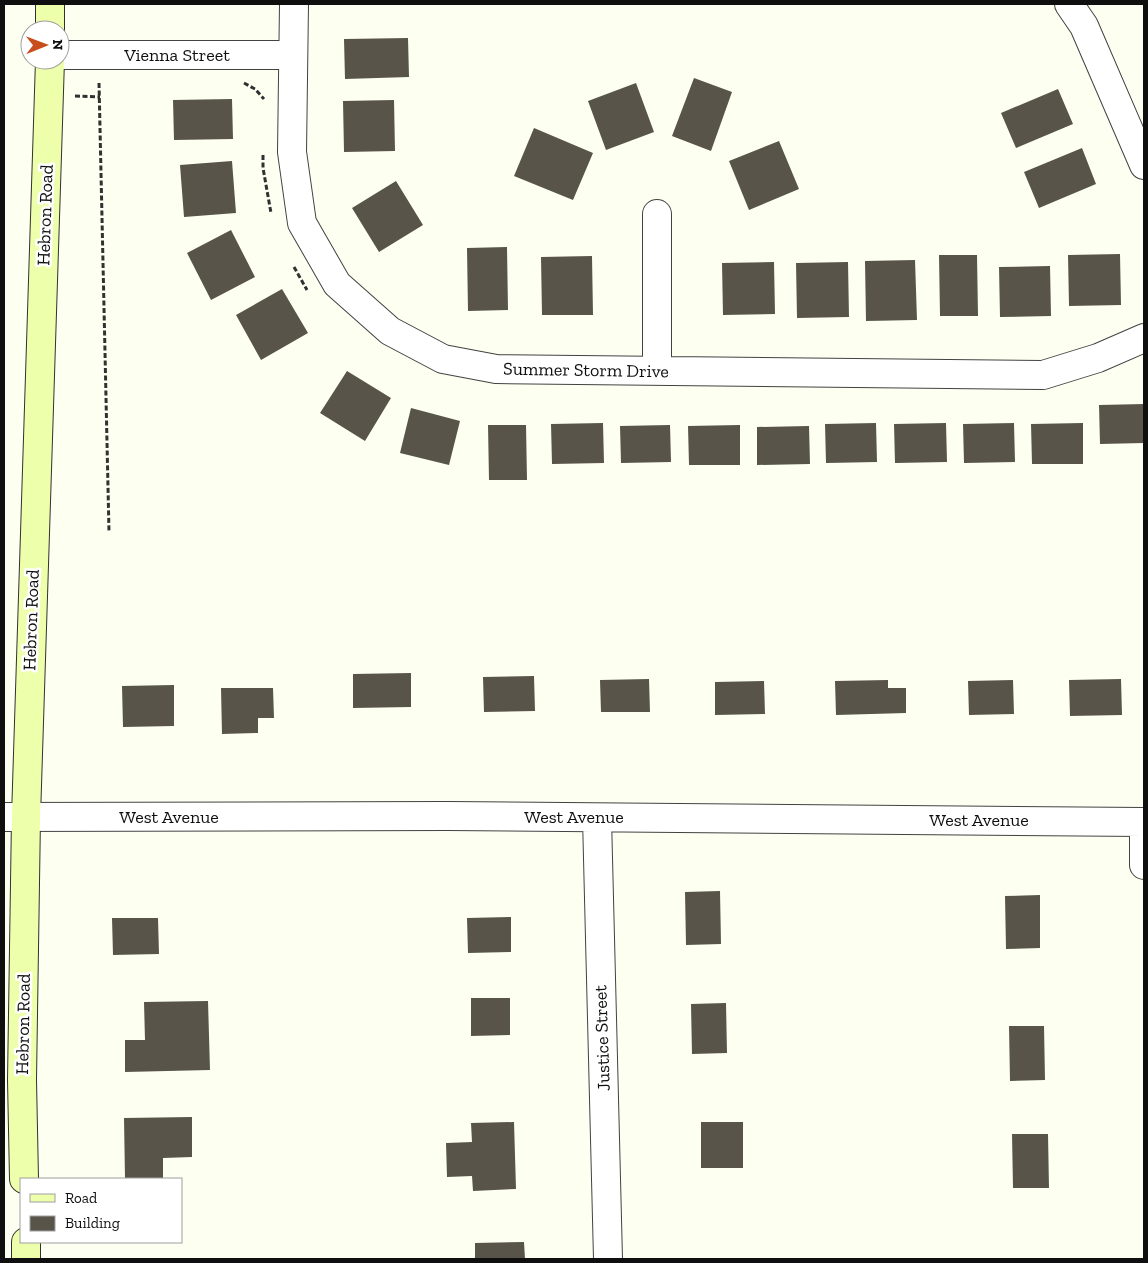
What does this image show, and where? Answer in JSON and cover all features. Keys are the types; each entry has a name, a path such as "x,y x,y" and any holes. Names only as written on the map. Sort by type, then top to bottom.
{"street":[{"path":"50,4 50,20"},
{"name":"Summer Storm Drive","path":"294,4 292,152 302,223 337,284 390,331 443,359 496,369 1043,375 1098,358 1144,338"},
{"path":"1069,4 1084,26 1144,165"},
{"name":"Vienna Street","path":"70,56 294,55"},
{"name":"Hebron Road","path":"24,1178 15,817 50,70"},
{"path":"657,214 657,371"},
{"name":"West Avenue","path":"15,817 597,818 1144,822"},
{"name":"Justice Street","path":"597,818 608,1259"},
{"path":"1144,822 1144,865"},
{"path":"26,1243 26,1259"}],"path":[{"path":"99,76 109,532"},
{"path":"242,81 264,97 264,106"},
{"path":"263,150 267,194 273,219"},
{"path":"290,260 303,285 309,292"}],"building":[{"path":"408,38 409,77 345,79 344,39"},
{"path":"694,78 732,92 711,151 672,136"},
{"path":"636,83 654,132 606,150 588,101"},
{"path":"1058,89 1073,124 1016,148 1001,113"},
{"path":"232,99 233,139 174,140 173,100"},
{"path":"394,100 395,151 344,152 343,101"},
{"path":"534,128 593,153 573,200 514,176"},
{"path":"779,141 799,189 749,210 729,161"},
{"path":"1082,148 1096,184 1039,208 1024,172"},
{"path":"232,161 236,213 184,217 180,165"},
{"path":"396,181 423,225 379,252 352,208"},
{"path":"231,230 255,277 211,300 187,253"},
{"path":"507,247 508,310 468,311 467,248"},
{"path":"1120,254 1121,305 1069,306 1068,255"},
{"path":"939,255 977,255 978,316 940,316"},
{"path":"592,256 593,315 542,315 541,257"},
{"path":"915,260 917,320 866,321 865,261"},
{"path":"774,262 775,314 723,315 722,263"},
{"path":"848,262 849,317 797,318 796,263"},
{"path":"1050,266 1051,316 1000,317 999,267"},
{"path":"282,289 308,333 261,360 236,315"},
{"path":"347,371 391,398 365,441 320,413"},
{"path":"1144,404 1144,443 1100,444 1099,405"},
{"path":"411,408 460,421 449,465 400,453"},
{"path":"603,423 604,463 552,464 551,424"},
{"path":"876,423 877,462 826,463 825,424"},
{"path":"946,423 947,462 895,463 894,424"},
{"path":"1014,423 1015,462 964,463 963,424"},
{"path":"1083,423 1083,464 1032,464 1031,424"},
{"path":"488,425 526,425 527,480 489,480"},
{"path":"670,425 671,462 621,463 620,426"},
{"path":"740,425 740,465 689,465 688,426"},
{"path":"809,426 810,464 757,465 757,427"},
{"path":"411,673 411,707 353,708 353,674"},
{"path":"534,676 535,711 484,712 483,677"},
{"path":"649,679 650,712 601,712 600,680"},
{"path":"1121,679 1122,715 1070,716 1069,680"},
{"path":"888,680 888,688 906,688 906,713 836,715 835,681"},
{"path":"1013,680 1014,714 969,715 968,681"},
{"path":"764,681 765,714 715,715 715,682"},
{"path":"174,685 174,726 123,727 122,686"},
{"path":"221,688 273,688 274,718 258,718 258,733 222,734"},
{"path":"720,891 721,944 686,945 685,892"},
{"path":"1040,895 1040,948 1006,949 1005,896"},
{"path":"511,917 511,952 468,953 467,918"},
{"path":"112,918 158,918 159,954 113,955"},
{"path":"471,998 510,998 510,1035 471,1036"},
{"path":"208,1001 210,1070 125,1072 125,1040 145,1040 144,1002"},
{"path":"726,1003 727,1053 692,1054 691,1004"},
{"path":"1009,1026 1044,1026 1045,1080 1010,1081"},
{"path":"192,1117 192,1157 163,1158 163,1178 125,1178 124,1118"},
{"path":"514,1122 516,1189 473,1191 472,1176 447,1177 446,1143 472,1142 471,1123"},
{"path":"701,1122 743,1122 743,1168 701,1168"},
{"path":"1012,1134 1048,1134 1049,1188 1013,1188"},
{"path":"524,1242 525,1259 475,1259 475,1243"}]}
